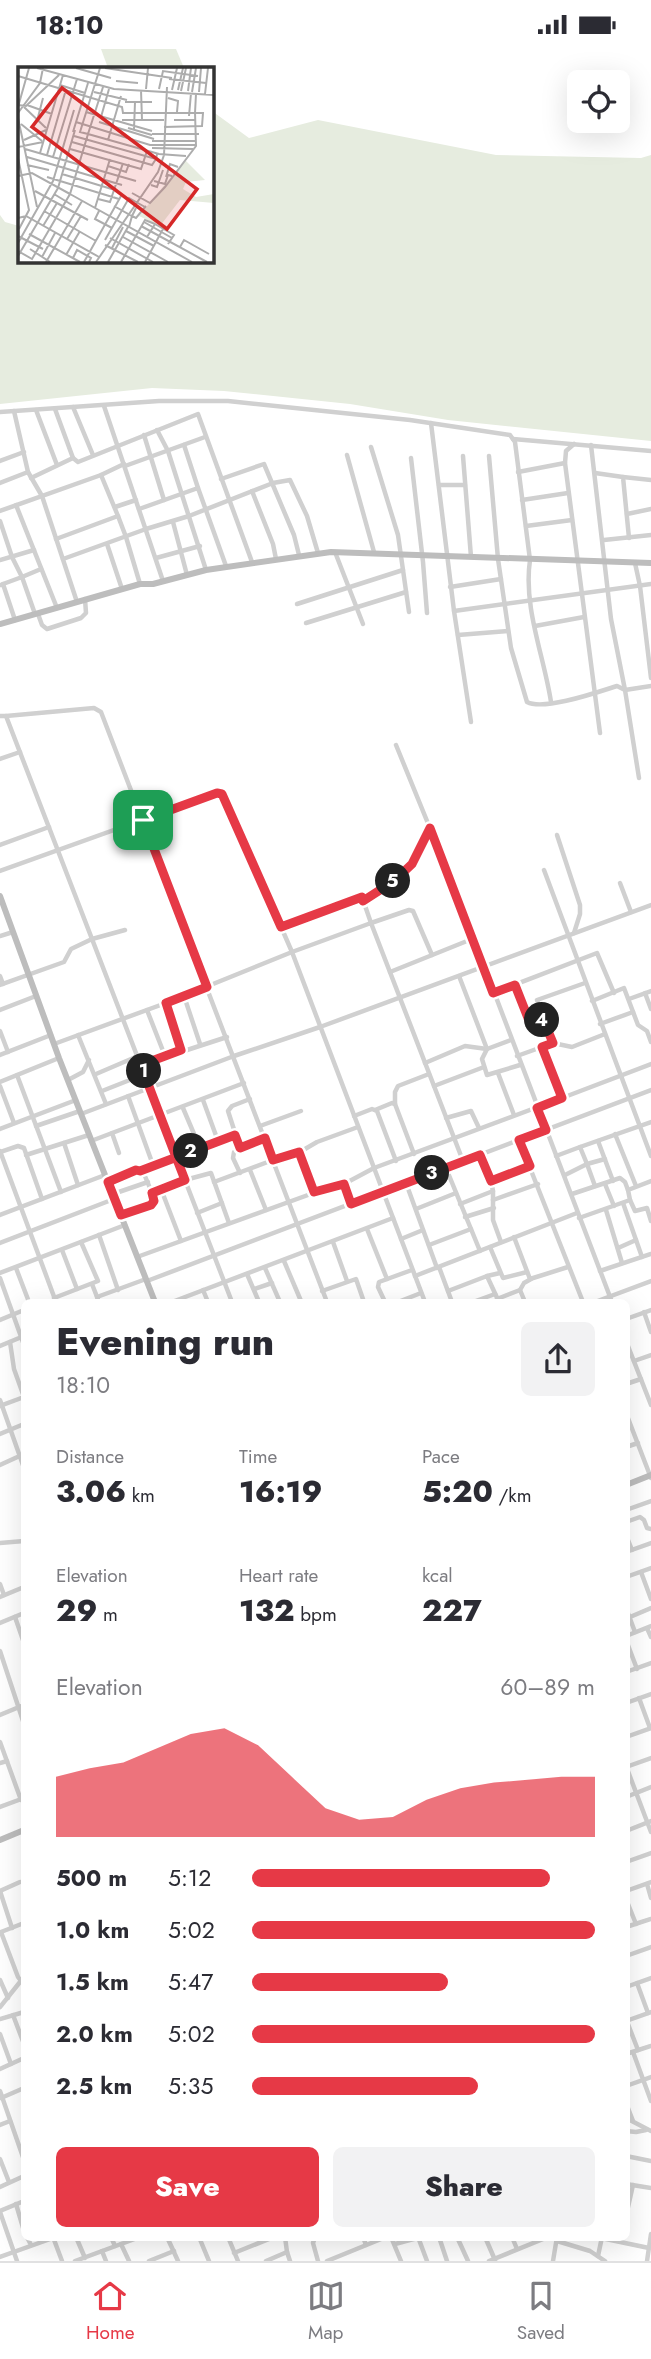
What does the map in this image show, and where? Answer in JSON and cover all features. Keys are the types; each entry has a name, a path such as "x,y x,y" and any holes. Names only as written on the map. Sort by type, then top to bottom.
{"street":[{"path":"197,401 205,437 252,562"},
{"path":"0,412 197,401 259,403 506,433 513,439 651,451"},
{"path":"104,405 163,581"},
{"path":"73,407 93,454"},
{"path":"55,409 72,459 78,462 198,414"},
{"path":"36,410 57,465"},
{"path":"14,411 30,475 42,496 76,602"},
{"path":"431,423 450,587 471,722"},
{"path":"156,430 168,451 206,570"},
{"path":"144,435 163,500"},
{"path":"0,511 205,437"},
{"path":"513,439 530,560 528,575 531,601 551,702"},
{"path":"574,444 566,451 565,463 600,733"},
{"path":"184,445 226,566"},
{"path":"591,445 608,590 639,778"},
{"path":"371,447 398,535 410,612"},
{"path":"0,461 24,452"},
{"path":"347,455 374,552"},
{"path":"463,456 471,558"},
{"path":"489,456 498,559 508,631 527,702 551,702 617,686 625,689 651,686"},
{"path":"411,458 427,613"},
{"path":"0,482 30,475 72,459"},
{"path":"518,472 565,463"},
{"path":"221,479 264,464 295,535 299,555"},
{"path":"595,473 651,480"},
{"path":"101,475 126,537 140,584"},
{"path":"623,477 629,538"},
{"path":"63,559 290,479 318,553"},
{"path":"439,485 466,485"},
{"path":"139,509 198,488"},
{"path":"253,491 276,559"},
{"path":"522,500 568,493"},
{"path":"115,507 136,500"},
{"path":"16,505 57,608"},
{"path":"627,514 651,509"},
{"path":"57,539 118,516"},
{"path":"526,526 572,520"},
{"path":"0,521 12,557 42,625 47,629 81,618 86,613 85,599"},
{"path":"173,522 187,575"},
{"path":"604,540 651,535"},
{"path":"107,544 121,589"},
{"path":"156,558 200,546"},
{"path":"0,560 34,550"},
{"path":"335,552 363,624"},
{"path":"0,624 140,584 226,566 318,553 374,552 471,558 651,563"},
{"path":"635,563 648,637 651,678"},
{"path":"15,620 1,585 41,569"},
{"path":"297,604 403,570"},
{"path":"450,587 501,579"},
{"path":"454,611 651,584"},
{"path":"306,623 406,592"},
{"path":"642,613 651,611"},
{"path":"535,626 584,617"},
{"path":"458,635 508,631"},
{"path":"231,1299 20,752 3,716 94,708 101,712 326,1299"},
{"path":"396,745 611,1299 651,1281"},
{"path":"0,759 20,752"},
{"path":"0,871 217,793 222,794 292,952 424,1299"},
{"path":"0,845 49,827"},
{"path":"363,901 394,881 412,864 430,828"},
{"path":"557,835 580,905 578,925 574,933"},
{"path":"544,870 651,1156"},
{"path":"620,883 631,912"},
{"path":"281,927 362,897 463,1161"},
{"path":"1,900 154,1299"},
{"path":"36,1126 106,1104 651,905"},
{"path":"54,1044 166,1003 292,952 411,910 432,955"},
{"path":"0,976 1,985 28,976 64,962 71,949 92,939 125,930"},
{"path":"0,936 13,932"},
{"path":"390,972 472,939"},
{"path":"493,993 597,953 614,993"},
{"path":"458,976 487,1049"},
{"path":"553,1043 537,1003 538,999 585,983"},
{"path":"515,985 530,1023 543,1019"},
{"path":"592,1001 624,988 638,1025 647,1031 651,1042"},
{"path":"629,999 648,992 651,1009"},
{"path":"0,1010 36,996"},
{"path":"184,996 200,1044"},
{"path":"166,1003 181,1050"},
{"path":"147,1010 165,1056"},
{"path":"600,1024 633,1011"},
{"path":"0,1031 8,1052"},
{"path":"517,1056 553,1043 572,1047 605,1034"},
{"path":"0,1055 51,1035"},
{"path":"78,1035 106,1104"},
{"path":"141,1065 227,1037"},
{"path":"511,1040 487,1049 483,1053 484,1067 488,1076 520,1065"},
{"path":"425,1063 465,1046 487,1049"},
{"path":"542,1047 562,1098"},
{"path":"96,1075 138,1056"},
{"path":"14,1123 0,1084 60,1058"},
{"path":"68,1080 83,1072 89,1060"},
{"path":"137,1257 314,1192 344,1184 374,1168 651,1064"},
{"path":"434,1086 484,1067"},
{"path":"498,1073 514,1115"},
{"path":"414,1154 395,1104 395,1092 398,1086 429,1074"},
{"path":"17,1075 61,1192"},
{"path":"102,1091 145,1075"},
{"path":"26,1155 64,1143 112,1133 244,1083"},
{"path":"100,1299 651,1090"},
{"path":"128,1096 153,1165"},
{"path":"240,1148 228,1111 232,1106 250,1098"},
{"path":"0,1129 76,1100"},
{"path":"203,1100 218,1141"},
{"path":"354,1116 395,1104"},
{"path":"183,1108 200,1148"},
{"path":"375,1109 396,1161"},
{"path":"260,1126 301,1111"},
{"path":"446,1118 471,1111 479,1128"},
{"path":"556,1156 651,1122"},
{"path":"214,1182 299,1152 317,1142 358,1127"},
{"path":"112,1133 119,1153"},
{"path":"615,1134 636,1187"},
{"path":"0,1215 79,1185 142,1169 235,1135"},
{"path":"240,1173 233,1152 265,1138"},
{"path":"519,1140 582,1299"},
{"path":"598,1141 613,1181"},
{"path":"64,1143 79,1185"},
{"path":"42,1199 24,1148 20,1146 0,1152 55,1299"},
{"path":"580,1147 595,1187"},
{"path":"299,1152 314,1192"},
{"path":"480,1155 491,1181 493,1220 501,1243"},
{"path":"565,1175 605,1159"},
{"path":"491,1181 530,1166"},
{"path":"446,1168 480,1251"},
{"path":"121,1215 151,1205 154,1201 142,1169"},
{"path":"250,1170 267,1210"},
{"path":"152,1193 208,1172 212,1175 229,1223"},
{"path":"572,1194 623,1180 635,1211 649,1207 651,1221"},
{"path":"628,1190 651,1181"},
{"path":"0,1243 148,1182"},
{"path":"406,1183 451,1299"},
{"path":"344,1184 351,1204"},
{"path":"493,1200 538,1184"},
{"path":"605,1184 614,1206"},
{"path":"161,1189 181,1241"},
{"path":"460,1204 493,1191"},
{"path":"416,1209 456,1193"},
{"path":"415,1276 514,1237 631,1200"},
{"path":"197,1213 222,1203"},
{"path":"623,1203 642,1257"},
{"path":"465,1217 494,1209"},
{"path":"606,1210 622,1263"},
{"path":"182,1299 393,1218"},
{"path":"21,1332 0,1276 125,1225"},
{"path":"367,1229 387,1279"},
{"path":"429,1245 471,1229"},
{"path":"401,1239 424,1230"},
{"path":"99,1235 118,1290"},
{"path":"514,1237 531,1279"},
{"path":"618,1248 636,1240"},
{"path":"57,1299 97,1280 81,1242"},
{"path":"332,1242 347,1281"},
{"path":"490,1247 505,1279 527,1272"},
{"path":"62,1250 76,1289"},
{"path":"600,1271 651,1254"},
{"path":"284,1261 300,1299"},
{"path":"487,1276 497,1298 520,1290 524,1283 531,1279 568,1267"},
{"path":"16,1268 28,1299"},
{"path":"265,1268 279,1299"},
{"path":"384,1299 378,1284 412,1270"},
{"path":"448,1291 500,1273"},
{"path":"247,1274 259,1299"},
{"path":"323,1291 354,1278 362,1299"},
{"path":"254,1289 272,1283"},
{"path":"92,1284 98,1299"},
{"path":"203,1290 207,1299"},
{"path":"520,1290 524,1299"},
{"path":"406,1299 421,1293"},
{"path":"630,1317 651,1310"},
{"path":"0,1320 21,1312"},
{"path":"644,1312 651,1332"},
{"path":"0,1346 21,1338"},
{"path":"10,1342 13,1369 21,1389"},
{"path":"630,1351 651,1405"},
{"path":"634,1361 651,1355"},
{"path":"630,1384 651,1382"},
{"path":"21,1398 1,1404 21,1453"},
{"path":"0,1434 21,1425"},
{"path":"630,1425 651,1476 630,1484"},
{"path":"630,1446 638,1443"},
{"path":"0,1465 21,1455"},
{"path":"630,1509 651,1501"},
{"path":"635,1507 647,1528 651,1529"},
{"path":"630,1521 640,1517"},
{"path":"0,1543 21,1541"},
{"path":"630,1551 651,1543"},
{"path":"630,1576 651,1568"},
{"path":"641,1572 651,1596"},
{"path":"0,1584 2,1596 21,1588"},
{"path":"635,1632 630,1617 651,1608"},
{"path":"0,1623 21,1614"},
{"path":"15,1617 21,1632"},
{"path":"630,1635 649,1627 651,1637"},
{"path":"0,1651 21,1716"},
{"path":"630,1652 637,1668"},
{"path":"630,1671 651,1663"},
{"path":"630,1701 651,1694"},
{"path":"630,1736 651,1728 639,1698"},
{"path":"0,1714 21,1706"},
{"path":"0,1742 21,1794"},
{"path":"630,1766 651,1758"},
{"path":"0,1763 7,1761"},
{"path":"630,1777 651,1832"},
{"path":"630,1795 651,1787"},
{"path":"0,1807 21,1800"},
{"path":"630,1829 649,1822"},
{"path":"0,1840 21,1831"},
{"path":"630,1861 651,1853"},
{"path":"12,1928 2,1907 0,1891 20,1882"},
{"path":"630,1890 649,1883 651,1898"},
{"path":"630,1909 636,1924"},
{"path":"630,1926 651,1919"},
{"path":"21,1924 0,1932 21,1981"},
{"path":"630,1955 651,1947"},
{"path":"630,1986 651,1978"},
{"path":"0,1980 8,1998"},
{"path":"630,2019 649,2013 637,1983"},
{"path":"21,1984 1,2007 2,2018 21,2012"},
{"path":"13,2015 21,2036"},
{"path":"630,2030 651,2101"},
{"path":"0,2034 11,2064"},
{"path":"630,2053 651,2046"},
{"path":"0,2069 21,2059"},
{"path":"630,2085 651,2077"},
{"path":"0,2091 21,2152"},
{"path":"1,2098 21,2092"},
{"path":"630,2113 633,2121"},
{"path":"630,2120 649,2130"},
{"path":"0,2125 10,2121"},
{"path":"630,2131 649,2130"},
{"path":"630,2157 651,2161"},
{"path":"0,2159 9,2182"},
{"path":"0,2186 21,2177"},
{"path":"630,2184 651,2188"},
{"path":"17,2261 0,2211 21,2202"},
{"path":"16,2204 21,2221"},
{"path":"648,2260 651,2234"},
{"path":"28,2241 30,2245"},
{"path":"0,2257 42,2241"},
{"path":"54,2241 62,2261"},
{"path":"78,2241 85,2258"},
{"path":"114,2241 129,2261"},
{"path":"75,2261 128,2241"},
{"path":"169,2241 178,2261"},
{"path":"201,2241 209,2261"},
{"path":"230,2241 238,2261"},
{"path":"234,2253 264,2241"},
{"path":"286,2241 290,2261"},
{"path":"314,2241 318,2261"},
{"path":"364,2241 366,2245"},
{"path":"328,2261 376,2241"},
{"path":"393,2241 401,2261"},
{"path":"395,2245 408,2241"},
{"path":"421,2241 427,2261"},
{"path":"440,2241 447,2261"},
{"path":"459,2241 468,2261"},
{"path":"486,2241 493,2260 530,2241"},
{"path":"514,2241 517,2249"},
{"path":"553,2261 557,2241"},
{"path":"563,2241 581,2247 605,2261"},
{"path":"598,2256 601,2241"},
{"path":"629,2241 649,2248"},
{"path":"102,2251 106,2261"},
{"path":"149,2261 174,2252"},
{"path":"265,2261 287,2252"}],"shaded area":[{"path":"101,49 176,49 184,67 108,67"},
{"path":"214,112 249,138 318,120 496,155 641,158 651,155 651,441 448,420 350,404 224,391 152,388 0,404 0,215 5,222 18,226 18,263 214,263"}],"route":[{"path":"143,820 207,987 166,1003 181,1050 141,1065 160,1116 176,1156 185,1180 152,1193 153,1204 121,1215 108,1182 136,1170 140,1171 176,1156 235,1135 240,1148 265,1138 273,1160 299,1152 314,1192 344,1184 351,1204 480,1155 491,1181 530,1166 519,1140 546,1130 537,1108 562,1098 542,1047 553,1043 543,1019 530,1023 515,985 493,993 430,828 412,864 394,881 363,901 362,897 281,927 222,794 217,793 143,820"}]}
